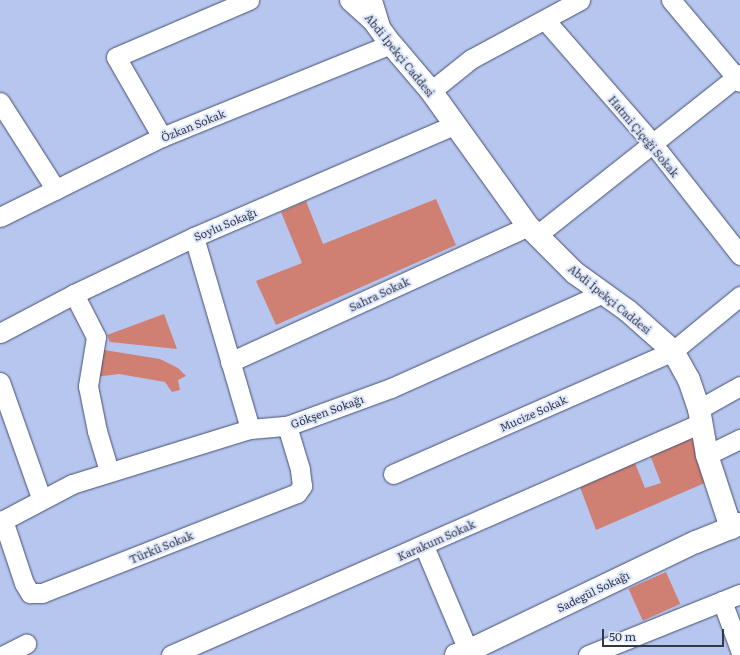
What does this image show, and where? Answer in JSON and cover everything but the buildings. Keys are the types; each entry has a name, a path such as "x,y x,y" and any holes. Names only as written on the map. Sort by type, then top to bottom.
{"street":[{"path":"162,137 116,57 249,0"},
{"name":"Abdi İpekçi Caddesi","path":"351,0 374,20 386,37 432,91 454,125 532,230 575,273 628,311 673,352 689,380 700,416 707,456 735,526"},
{"path":"372,0 386,37"},
{"path":"432,91 471,59 580,0"},
{"path":"671,0 739,78"},
{"name":"Hatmi Çiçeği Sokak","path":"545,20 653,144 740,255"},
{"name":"Özkan Sokak","path":"0,217 162,137 386,37"},
{"name":"Sahra Sokak","path":"230,362 532,230 653,144 739,78"},
{"path":"0,102 56,190"},
{"name":"Soylu Sokağı","path":"0,333 74,294 194,237 454,125"},
{"path":"194,237 250,429"},
{"name":"Gökşen Sokağı","path":"1,521 41,498 72,484 110,471 250,429 287,426 391,388 603,293"},
{"path":"74,294 96,337 88,386 97,431 110,471"},
{"name":"Mucize Sokak","path":"393,474 673,352 740,296"},
{"path":"0,382 41,498"},
{"name":"Karakum Sokak","path":"171,655 424,546 700,416 740,386"},
{"name":"Türkü Sokak","path":"1,521 24,583 30,593 42,593 297,493 302,486 300,469 287,426"},
{"path":"707,456 740,439"},
{"name":"Sadegül Sokağı","path":"465,654 735,526"},
{"path":"424,546 465,654"},
{"path":"588,655 740,594"},
{"path":"722,601 740,650"},
{"path":"4,655 26,644"}],"shaded area":[{"path":"436,199 456,245 276,325 256,281 302,263 281,212 306,201 323,244"},
{"path":"164,314 177,349 110,342 107,335"},
{"path":"98,349 160,359 178,368 186,376 178,380 180,390 172,392 165,382 119,374 95,377"},
{"path":"687,439 693,440 707,482 596,530 580,487 635,463 645,488 661,483 650,455"},
{"path":"666,572 680,604 643,621 629,589"}]}
